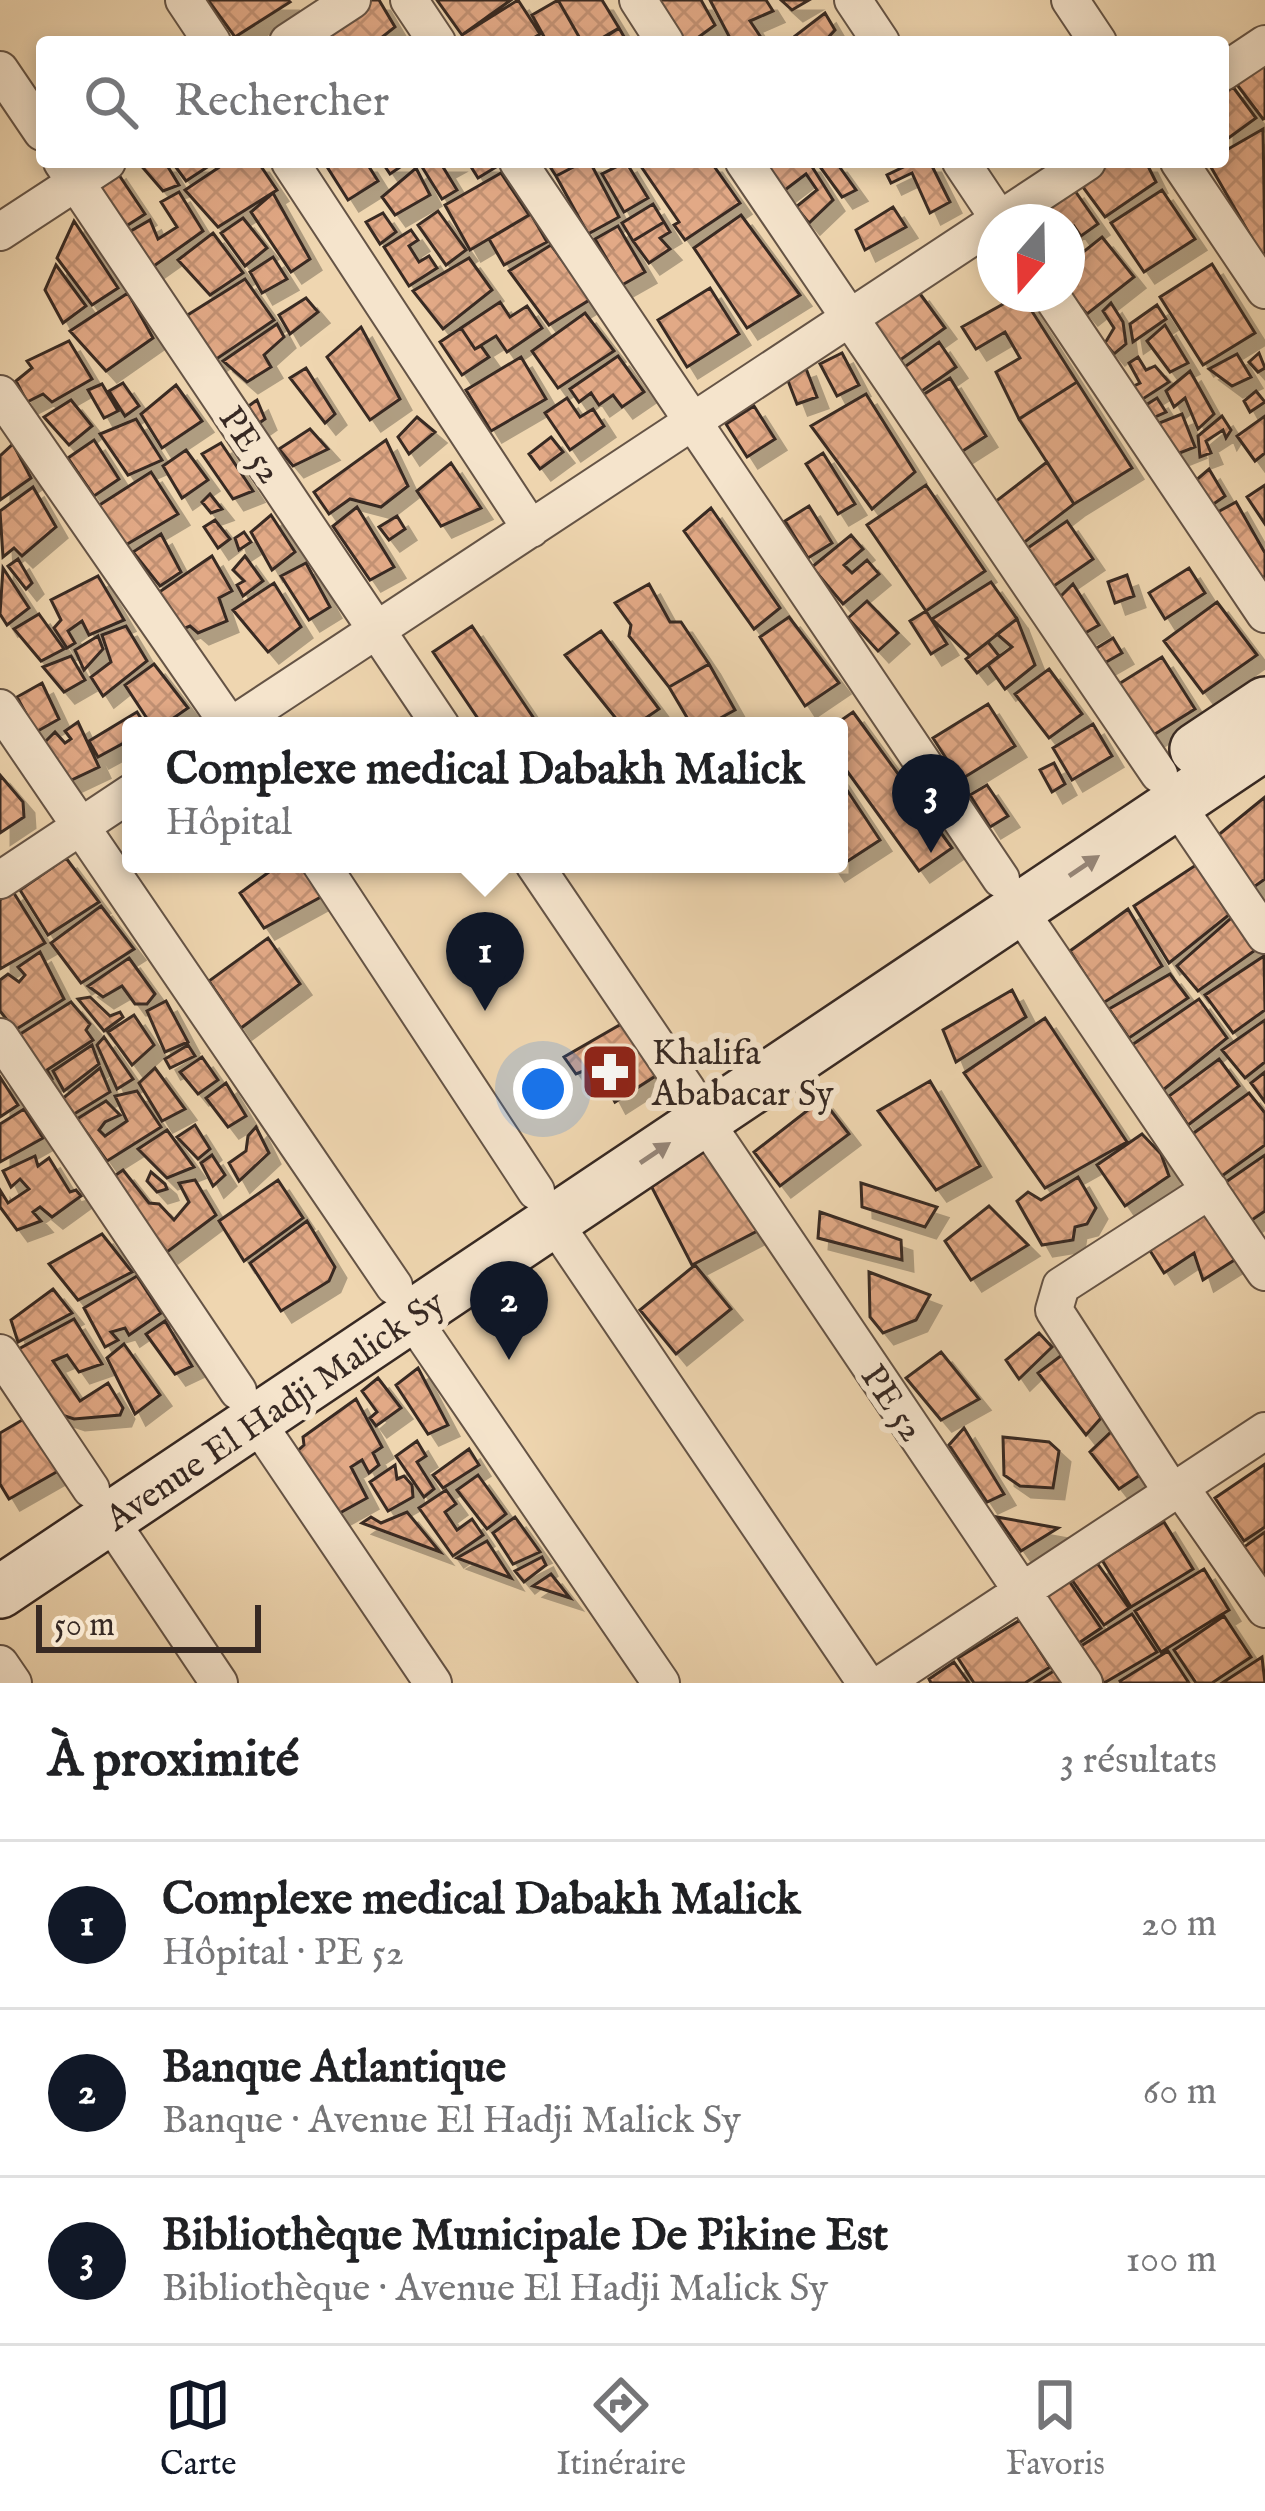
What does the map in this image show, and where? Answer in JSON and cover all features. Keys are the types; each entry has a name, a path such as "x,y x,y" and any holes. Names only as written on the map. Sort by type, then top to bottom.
{"street":[{"path":"184,0 208,36"},
{"path":"297,36 352,0"},
{"path":"409,0 433,36"},
{"path":"638,0 661,36"},
{"path":"853,0 877,36"},
{"path":"1070,0 1094,36"},
{"path":"1229,68 1265,44"},
{"path":"0,70 36,123"},
{"path":"294,168 531,529"},
{"path":"522,168 1265,1272"},
{"path":"748,168 1265,935"},
{"path":"965,168 987,204"},
{"path":"1024,204 1078,168"},
{"path":"1183,168 1265,290"},
{"path":"0,232 69,172"},
{"name":"PE 52","path":"69,172 435,717"},
{"path":"244,717 977,235"},
{"path":"1062,312 1265,614"},
{"path":"0,394 224,717"},
{"name":"Avenue El Hadji Malick Sy","path":"0,1592 100,1504 1168,789 1265,703"},
{"path":"0,708 661,1683"},
{"name":"Avenue El Hadji Malick Sy","path":"1168,789 1265,745"},
{"path":"0,880 122,799"},
{"path":"327,873 544,1206 866,1683"},
{"name":"PE 52","path":"540,873 1084,1683"},
{"path":"0,1037 434,1683"},
{"path":"1210,1190 1061,1286 1054,1310 1265,1609"},
{"path":"0,1353 219,1683"},
{"path":"883,1683 1265,1431"},
{"name":"Avenue El Hadji Malick Sy","path":"0,1550 100,1504"},
{"path":"0,1664 13,1683"}],"building":[{"path":"208,0 290,2 237,36"},
{"path":"358,0 379,0 395,27 384,36 323,36 317,28"},
{"path":"437,0 511,0 462,35"},
{"path":"518,0 540,34 537,36 462,35"},
{"path":"558,0 602,0 619,28 605,36 579,36"},
{"path":"558,0 579,36 544,36 532,15"},
{"path":"657,0 701,0 715,25 700,36 668,36"},
{"path":"710,0 766,0 773,11 750,21 760,36 729,36"},
{"path":"781,0 809,0 792,10"},
{"path":"825,13 835,30 830,36 795,36"},
{"path":"1265,60 1265,118 1263,119 1235,82"},
{"path":"1233,87 1256,118 1229,138 1229,90"},
{"path":"1263,129 1265,252 1261,254 1211,168 1229,168 1229,149"},
{"path":"143,168 169,168 179,185 163,191"},
{"path":"176,168 206,168 186,181"},
{"path":"218,168 262,168 277,190 218,227 185,190"},
{"path":"328,168 370,168 378,181 348,200"},
{"path":"416,168 430,195 395,215 382,197"},
{"path":"423,168 444,168 457,190 442,199"},
{"path":"472,168 494,168 478,178"},
{"path":"571,168 593,168 619,217 588,234 556,176"},
{"path":"630,168 648,198 624,212 602,174"},
{"path":"642,168 715,168 740,203 685,240 674,225 679,222"},
{"path":"813,168 833,200 809,223 796,207 817,190 806,174 785,190 765,169"},
{"path":"821,168 840,168 856,190 842,197"},
{"path":"902,168 933,168 950,202 930,213 912,173 891,183 887,175"},
{"path":"1096,168 1149,168 1156,182 1105,217 1077,179"},
{"path":"115,169 145,214 117,232 90,189"},
{"path":"501,173 529,215 470,250 445,205"},
{"path":"1073,188 1084,204 1050,204"},
{"path":"1162,190 1195,239 1144,272 1111,223"},
{"path":"179,192 203,231 151,268 124,235 150,220 158,239 177,227 161,202"},
{"path":"273,193 310,259 291,272 251,212"},
{"path":"653,204 664,222 633,241 622,223"},
{"path":"1085,205 1098,224 1085,233"},
{"path":"893,207 906,227 865,250 856,230"},
{"path":"438,211 466,250 446,265 418,225"},
{"path":"383,213 396,232 380,244 366,222"},
{"path":"531,214 547,242 504,265 489,239"},
{"path":"741,215 800,295 747,328 694,248"},
{"path":"243,218 267,248 245,266 221,233"},
{"path":"74,221 118,288 92,305 57,258"},
{"path":"664,222 670,232 660,238 670,249 649,263 633,241"},
{"path":"618,226 645,272 622,285 595,239"},
{"path":"411,230 418,240 409,246 419,262 429,256 437,268 409,286 384,247"},
{"path":"213,233 243,273 210,295 178,260"},
{"path":"1102,237 1134,277 1087,314 1085,312 1085,251"},
{"path":"551,245 591,299 549,325 509,271"},
{"path":"273,257 287,279 262,293 250,272"},
{"path":"469,258 492,290 443,329 413,291"},
{"path":"1212,264 1255,333 1203,365 1160,297"},
{"path":"56,265 86,306 63,323 45,290"},
{"path":"245,279 274,320 215,360 186,316"},
{"path":"710,288 739,334 687,367 658,320"},
{"path":"918,291 945,328 889,368 863,332"},
{"path":"128,293 153,338 106,371 70,331"},
{"path":"306,298 318,312 290,334 279,315"},
{"path":"500,302 510,317 527,306 542,328 507,352 496,336 475,349 461,328"},
{"path":"1111,303 1123,322 1126,344 1114,354 1105,343 1114,328 1103,311"},
{"path":"1157,305 1166,319 1133,342 1130,324"},
{"path":"989,312 1032,312 1077,382 1019,419 996,372 1020,358 1005,332 976,349 962,327"},
{"path":"585,313 614,351 558,388 532,351"},
{"path":"277,324 284,337 264,355 271,367 247,382 223,361"},
{"path":"1165,325 1188,363 1170,372 1147,341"},
{"path":"361,327 400,399 370,420 327,357"},
{"path":"461,328 475,349 481,346 489,357 462,375 440,342"},
{"path":"69,341 92,379 52,402 43,394 27,402 16,381 32,368 27,361"},
{"path":"939,342 956,367 909,400 892,376"},
{"path":"842,353 859,385 837,396 820,364"},
{"path":"1259,353 1265,368 1258,372 1249,362"},
{"path":"1237,354 1251,377 1232,386 1209,369"},
{"path":"618,356 644,392 622,407 613,395 599,405 591,393 579,402 570,389"},
{"path":"521,357 546,399 491,431 466,390"},
{"path":"1138,357 1146,370 1155,366 1169,382 1135,404 1121,392 1140,383 1129,363"},
{"path":"805,366 817,397 797,404 785,373"},
{"path":"306,368 335,414 325,423 290,378"},
{"path":"1190,371 1214,414 1198,429 1185,398 1174,407 1166,391"},
{"path":"950,378 986,436 958,454 921,396"},
{"path":"1077,382 1132,468 1074,504 1019,419"},
{"path":"123,383 139,406 125,416 109,391"},
{"path":"102,384 118,411 104,418 88,390"},
{"path":"176,385 202,421 162,448 141,414"},
{"path":"1256,391 1265,402 1250,412 1244,401"},
{"path":"866,394 915,472 872,509 811,426"},
{"path":"567,398 580,417 593,409 604,426 570,450 545,413"},
{"path":"1157,398 1166,412 1146,421 1138,410"},
{"path":"71,400 92,426 69,445 44,417"},
{"path":"257,400 265,419 252,428 242,411"},
{"path":"754,406 775,439 747,457 726,424"},
{"path":"1182,414 1195,447 1167,458 1154,425"},
{"path":"1222,416 1231,430 1226,438 1223,430 1206,441 1211,453 1200,457 1198,436"},
{"path":"1265,416 1265,453 1255,461 1237,436"},
{"path":"417,417 435,432 409,454 398,437"},
{"path":"136,419 162,460 128,475 100,434"},
{"path":"310,429 328,449 293,466 279,449"},
{"path":"551,437 563,452 540,469 529,454"},
{"path":"94,440 119,479 94,496 68,458"},
{"path":"386,440 408,486 381,507 350,499 329,514 314,492"},
{"path":"221,443 253,491 233,499 202,454"},
{"path":"13,444 31,478 0,500 0,456"},
{"path":"186,450 208,480 182,498 163,466"},
{"path":"823,453 855,504 838,514 806,464"},
{"path":"1047,462 1074,504 1013,551 982,512"},
{"path":"451,463 481,508 441,526 417,491"},
{"path":"1209,469 1225,496 1212,505 1194,482"},
{"path":"151,472 178,514 124,546 98,506"},
{"path":"926,485 985,571 926,611 867,525"},
{"path":"1265,485 1265,524 1247,497"},
{"path":"33,487 56,527 22,556 14,548 3,557 0,511"},
{"path":"210,494 222,509 211,513 202,502"},
{"path":"1236,502 1265,553 1265,576 1255,582 1216,513"},
{"path":"809,506 832,543 808,558 785,521"},
{"path":"357,507 394,567 370,580 333,526"},
{"path":"711,508 780,608 754,629 684,531"},
{"path":"271,515 295,552 272,570 251,532"},
{"path":"397,516 405,529 389,540 379,527"},
{"path":"215,520 230,539 218,548 204,527"},
{"path":"1067,521 1093,559 1048,590 1022,552"},
{"path":"244,532 251,542 239,550 235,538"},
{"path":"161,534 181,572 160,586 133,552"},
{"path":"851,535 863,549 844,565 852,573 867,560 879,574 843,604 812,567"},
{"path":"212,556 232,591 219,598 227,621 198,633 190,626 178,631 152,597"},
{"path":"245,556 263,581 243,596 237,585 244,581 233,570"},
{"path":"18,559 32,583 26,589 8,566"},
{"path":"306,563 330,607 309,620 281,576"},
{"path":"3,568 29,608 7,625 0,614"},
{"path":"1189,568 1205,593 1165,619 1149,593"},
{"path":"1127,575 1134,596 1115,603 1108,582"},
{"path":"98,576 124,620 89,635 82,621 68,631 75,643 67,648 54,628 61,620 51,600"},
{"path":"991,582 1017,619 970,656 932,619"},
{"path":"274,583 301,627 268,652 233,610"},
{"path":"649,584 670,622 681,622 709,664 669,687 629,636 631,625 615,603"},
{"path":"1073,584 1099,625 1080,636 1059,598"},
{"path":"867,601 898,633 878,651 848,618"},
{"path":"1217,602 1257,655 1203,693 1164,641"},
{"path":"926,611 947,644 931,654 910,621"},
{"path":"39,614 64,649 41,661 14,629"},
{"path":"789,617 839,683 805,706 760,637"},
{"path":"1017,619 1035,665 1005,689 988,665 1012,647 997,634"},
{"path":"126,626 147,661 103,696 91,677 111,662 102,635"},
{"path":"472,626 533,717 477,717 433,652"},
{"path":"601,631 659,709 647,717 615,717 565,655"},
{"path":"98,636 103,649 84,670 75,650"},
{"path":"1113,638 1122,653 1101,665 1092,651"},
{"path":"988,642 999,656 977,673 966,659"},
{"path":"71,656 85,680 64,692 43,667"},
{"path":"1162,657 1195,709 1139,744 1106,692"},
{"path":"154,664 188,708 175,717 146,717 125,685"},
{"path":"709,664 735,710 722,717 687,717 669,687"},
{"path":"1049,669 1082,714 1049,738 1015,694"},
{"path":"42,683 59,719 36,732 17,697"},
{"path":"988,704 1015,746 960,780 933,738"},
{"path":"853,712 952,848 919,871 848,772 846,717"},
{"path":"122,721 122,744 98,757 89,741"},
{"path":"78,722 99,767 63,784 41,746 55,732 65,743 71,739 65,731"},
{"path":"1093,724 1112,756 1072,780 1053,748"},
{"path":"1054,763 1065,784 1052,792 1040,770"},
{"path":"0,775 23,802 24,817 0,833"},
{"path":"987,785 1008,816 990,827 970,795"},
{"path":"848,792 880,840 848,861"},
{"path":"1265,797 1265,879 1251,889 1211,841"},
{"path":"66,858 99,902 48,935 20,890"},
{"path":"1205,859 1235,910 1169,963 1134,906"},
{"path":"268,873 317,873 330,892 264,928 240,893"},
{"path":"12,890 45,943 0,969 0,900"},
{"path":"101,906 134,949 81,983 51,943"},
{"path":"1128,909 1162,966 1103,1003 1070,951"},
{"path":"1237,913 1261,946 1198,991 1177,966"},
{"path":"268,938 300,984 241,1028 209,981"},
{"path":"40,952 64,999 15,1030 0,1011 0,980 8,974 19,982 25,975 18,967"},
{"path":"1264,956 1265,1010 1233,1033 1205,995"},
{"path":"129,958 155,994 147,1004 135,1004 122,986 103,997 88,986"},
{"path":"1170,974 1188,998 1129,1038 1109,1009"},
{"path":"1012,990 1026,1017 956,1062 943,1030"},
{"path":"90,997 110,1016 120,1012 123,1017 104,1031 78,999"},
{"path":"1199,999 1227,1038 1163,1090 1132,1045"},
{"path":"166,1001 188,1042 165,1052 147,1011"},
{"path":"71,1002 90,1024 86,1030 93,1040 47,1070 52,1079 45,1083 17,1036"},
{"path":"134,1015 154,1045 132,1065 108,1032"},
{"path":"1045,1018 1127,1142 1045,1188 964,1073"},
{"path":"630,1019 668,1068 615,1102 596,1066 576,1074 564,1057"},
{"path":"1265,1020 1265,1062 1245,1078 1222,1050"},
{"path":"104,1037 133,1079 117,1089 97,1045"},
{"path":"92,1045 99,1064 64,1091 53,1071"},
{"path":"188,1045 195,1056 170,1068 165,1059"},
{"path":"202,1057 218,1080 198,1094 180,1072"},
{"path":"1219,1059 1239,1086 1188,1125 1169,1096"},
{"path":"100,1068 110,1092 74,1114 62,1099"},
{"path":"155,1068 185,1109 162,1121 139,1083"},
{"path":"1265,1072 1265,1102 1251,1083"},
{"path":"0,1077 18,1105 0,1117"},
{"path":"930,1081 980,1166 936,1190 878,1111"},
{"path":"226,1083 246,1116 228,1127 206,1098"},
{"path":"137,1091 161,1127 107,1161 77,1119 106,1101 120,1115 99,1130 105,1136 127,1121 115,1096"},
{"path":"1249,1093 1265,1113 1265,1145 1219,1178 1191,1135"},
{"path":"822,1099 849,1134 780,1186 754,1152"},
{"path":"24,1109 43,1138 0,1162 0,1124"},
{"path":"195,1125 210,1149 198,1159 177,1137"},
{"path":"256,1127 269,1153 239,1181 229,1163 246,1151 248,1136"},
{"path":"167,1130 194,1167 167,1178 138,1149"},
{"path":"1142,1134 1161,1154 1169,1176 1125,1206 1097,1165"},
{"path":"719,1144 763,1228 692,1265 648,1180"},
{"path":"212,1155 225,1175 213,1186 201,1163"},
{"path":"1265,1155 1265,1211 1249,1222 1223,1184"},
{"path":"35,1156 38,1166 49,1158 70,1192 76,1190 81,1196 52,1217 40,1207 33,1212 41,1221 17,1230 0,1207 0,1190 8,1203 29,1189 20,1179 11,1187 3,1171"},
{"path":"123,1170 149,1203 159,1204 174,1220 189,1202 179,1183 195,1180 216,1215 167,1252 110,1179"},
{"path":"151,1172 167,1189 157,1192 147,1181"},
{"path":"1078,1177 1096,1208 1087,1224 1075,1227 1073,1240 1042,1245 1017,1201 1028,1192 1041,1200"},
{"path":"278,1180 303,1218 244,1261 219,1221"},
{"path":"861,1183 937,1207 925,1227 862,1207"},
{"path":"989,1206 1028,1245 971,1280 945,1241"},
{"path":"1205,1211 1236,1259 1203,1280 1194,1253 1164,1273 1149,1249"},
{"path":"820,1212 901,1240 902,1260 818,1238"},
{"path":"307,1221 335,1267 329,1281 281,1311 250,1263"},
{"path":"102,1234 132,1272 78,1300 49,1264"},
{"path":"695,1265 731,1309 676,1354 640,1310"},
{"path":"869,1272 930,1295 916,1320 883,1333 870,1317"},
{"path":"137,1276 161,1313 129,1335 125,1328 111,1332 118,1340 105,1347 84,1308"},
{"path":"53,1289 72,1313 18,1342 11,1320"},
{"path":"74,1319 102,1364 79,1372 67,1355 53,1361 80,1401 108,1383 123,1408 120,1415 74,1419 56,1413 4,1357"},
{"path":"165,1321 192,1366 175,1374 146,1334"},
{"path":"1039,1333 1052,1347 1019,1379 1006,1360"},
{"path":"124,1344 160,1395 135,1414 107,1358"},
{"path":"941,1352 979,1399 941,1420 906,1378"},
{"path":"1062,1355 1101,1418 1086,1435 1038,1373"},
{"path":"418,1368 448,1425 428,1434 396,1385"},
{"path":"378,1378 401,1408 376,1426 370,1418 377,1412 362,1391"},
{"path":"356,1399 382,1447 373,1453 379,1465 369,1473 362,1460 351,1467 367,1498 336,1515 291,1457 304,1445 303,1437"},
{"path":"29,1416 60,1470 9,1499 0,1484 0,1433"},
{"path":"964,1428 1004,1494 987,1502 949,1445"},
{"path":"1112,1431 1146,1471 1119,1489 1090,1452"},
{"path":"1003,1437 1049,1442 1059,1451 1053,1488 1020,1486 1004,1475"},
{"path":"417,1441 426,1456 417,1462 434,1489 424,1497 396,1456"},
{"path":"469,1449 479,1465 443,1488 433,1475"},
{"path":"1265,1464 1265,1527 1244,1541 1215,1498"},
{"path":"395,1465 397,1479 404,1476 412,1485 413,1497 388,1511 370,1482"},
{"path":"478,1475 506,1514 487,1529 457,1490"},
{"path":"446,1490 456,1504 445,1512 457,1530 472,1519 483,1535 453,1556 419,1508"},
{"path":"407,1512 440,1552 362,1523 371,1517 381,1523"},
{"path":"515,1517 540,1552 513,1564 493,1533"},
{"path":"997,1517 1058,1528 1021,1551"},
{"path":"1164,1522 1193,1569 1131,1607 1102,1560"},
{"path":"1265,1532 1265,1578 1244,1547"},
{"path":"487,1541 511,1578 457,1558"},
{"path":"542,1557 546,1565 524,1582 515,1571"},
{"path":"1097,1563 1129,1608 1104,1625 1072,1580"},
{"path":"1204,1569 1229,1610 1161,1652 1135,1611"},
{"path":"551,1574 570,1598 533,1586"},
{"path":"1069,1581 1101,1628 1073,1647 1041,1601"},
{"path":"1132,1614 1157,1652 1104,1683 1081,1646"},
{"path":"1224,1616 1251,1657 1212,1683 1196,1683 1174,1650"},
{"path":"1020,1620 1050,1667 1025,1683 974,1683 958,1658"},
{"path":"1168,1651 1189,1683 1121,1683 1120,1681"},
{"path":"1262,1657 1265,1683 1222,1683"},
{"path":"954,1662 969,1683 931,1683 929,1679"},
{"path":"1060,1667 1070,1683 1035,1683"}],"place":[{"name":"Bibliothèque Municipale De Pikine Est","path":"931,853"},
{"name":"Complexe medical Dabakh Malick","path":"485,1011"},
{"name":"Khalifa Ababacar Sy","path":"610,1072"},
{"name":"Banque Atlantique","path":"509,1360"}]}
